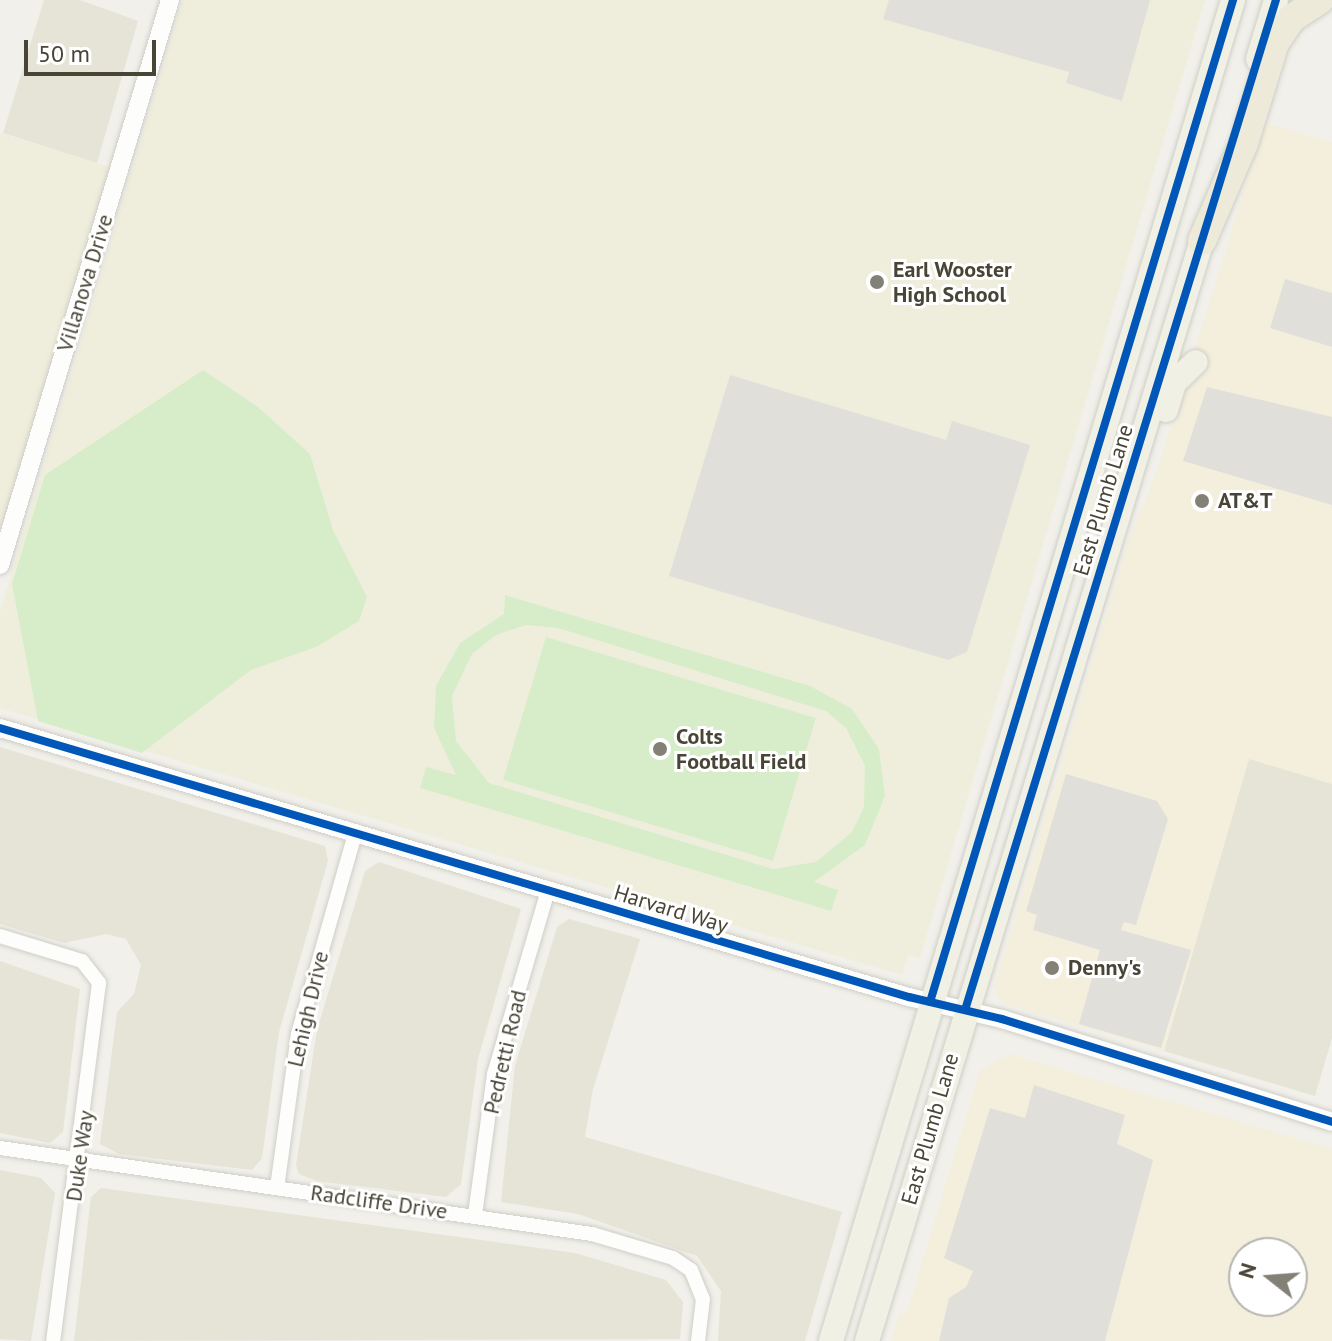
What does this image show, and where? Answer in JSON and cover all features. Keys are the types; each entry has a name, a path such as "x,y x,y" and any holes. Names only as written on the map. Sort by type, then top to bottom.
{"highway":[{"path":"1202,241 1244,143 1275,43 1292,18 1320,0"}],"main road":[{"name":"East Plumb Lane","path":"867,1341 965,1010 1276,0"},
{"name":"East Plumb Lane","path":"830,1341 1230,9"},
{"path":"1168,348 1144,329 1222,71 1230,9"},
{"path":"1121,505 1149,463 1174,383 1196,362"}],"street":[{"name":"Villanova Drive","path":"0,565 170,0"},
{"name":"Harvard Way","path":"0,728 548,891 965,1010 1332,1122"},
{"name":"Lehigh Drive","path":"277,1188 298,1034 355,834"},
{"name":"Pedretti Road","path":"475,1215 494,1074 548,891"},
{"name":"Duke Way","path":"0,936 82,961 95,971 99,998 53,1341"},
{"name":"Radcliffe Drive","path":"0,1148 79,1162 580,1230 673,1258 691,1270 701,1288 699,1335"}],"shaded area":[{"path":"44,0 80,0 138,21 97,163 3,133"},
{"path":"183,0 1205,0 920,958 908,955 902,975 0,708 0,612"},
{"path":"889,0 1150,0 1122,101 1066,83 1069,72 883,19"},
{"path":"1265,123 1332,142 1332,784 1249,759 1164,1051 1002,1003 994,988 1129,539 1157,471"},
{"path":"0,133 116,169 0,554"},
{"path":"1285,279 1332,293 1332,347 1270,328"},
{"path":"730,375 946,440 952,421 1030,445 967,652 948,660 669,576"},
{"path":"1207,387 1332,417 1332,505 1183,461"},
{"path":"0,747 325,846 328,861 279,1032 262,1158 252,1170 119,1154 100,1144 117,1012 134,994 141,965 126,939 106,934 64,943 0,924"},
{"path":"1249,758 1332,784 1332,1038 1315,1096 1164,1051"},
{"path":"1066,774 1157,801 1168,819 1136,925 1124,922 1121,930 1191,950 1161,1048 1079,1024 1100,950 1033,930 1037,915 1026,911"},
{"path":"379,862 521,909 478,1059 461,1184 446,1197 317,1181 299,1174 296,1165 317,1030 365,871"},
{"path":"569,919 640,939 593,1089 585,1137 842,1212 805,1341 718,1341 721,1291 697,1256 578,1214 501,1202 515,1066 557,927"},
{"path":"0,961 80,989 63,1132 50,1143 0,1133"},
{"path":"1009,1054 1332,1149 1332,1341 891,1341 899,1314 907,1312 980,1071"},
{"path":"1034,1085 1125,1115 1117,1144 1153,1160 1105,1341 939,1341 949,1298 966,1287 973,1271 944,1258 990,1108 1025,1118"},
{"path":"0,1170 41,1178 55,1193 31,1341 0,1339"},
{"path":"101,1188 575,1253 666,1280 683,1302 680,1339 74,1341 91,1197"}],"green space":[{"path":"203,370 258,407 310,454 333,530 367,597 359,621 316,647 251,670 142,753 38,721 12,584 45,475"},
{"path":"505,595 810,686 852,709 879,749 885,796 865,845 814,882 838,890 831,911 420,788 426,767 456,775 434,728 436,686 460,643 504,614","holes":["526,625 558,628 826,711 846,728 865,766 864,807 852,832 816,862 773,869 489,783 456,741 452,696 472,654 496,635"]},
{"name":"Colts Football Field","path":"546,637 816,718 773,861 503,780"}],"cycle path":[{"path":"930,1002 1233,0"},
{"path":"965,1010 1276,0"},
{"path":"0,728 909,997 1002,1019 1332,1122"}],"place":[{"name":"Earl Wooster High School","path":"877,282"},
{"name":"AT&T","path":"1202,501"},
{"name":"Colts Football Field","path":"660,749"},
{"name":"Denny's","path":"1052,968"}]}
